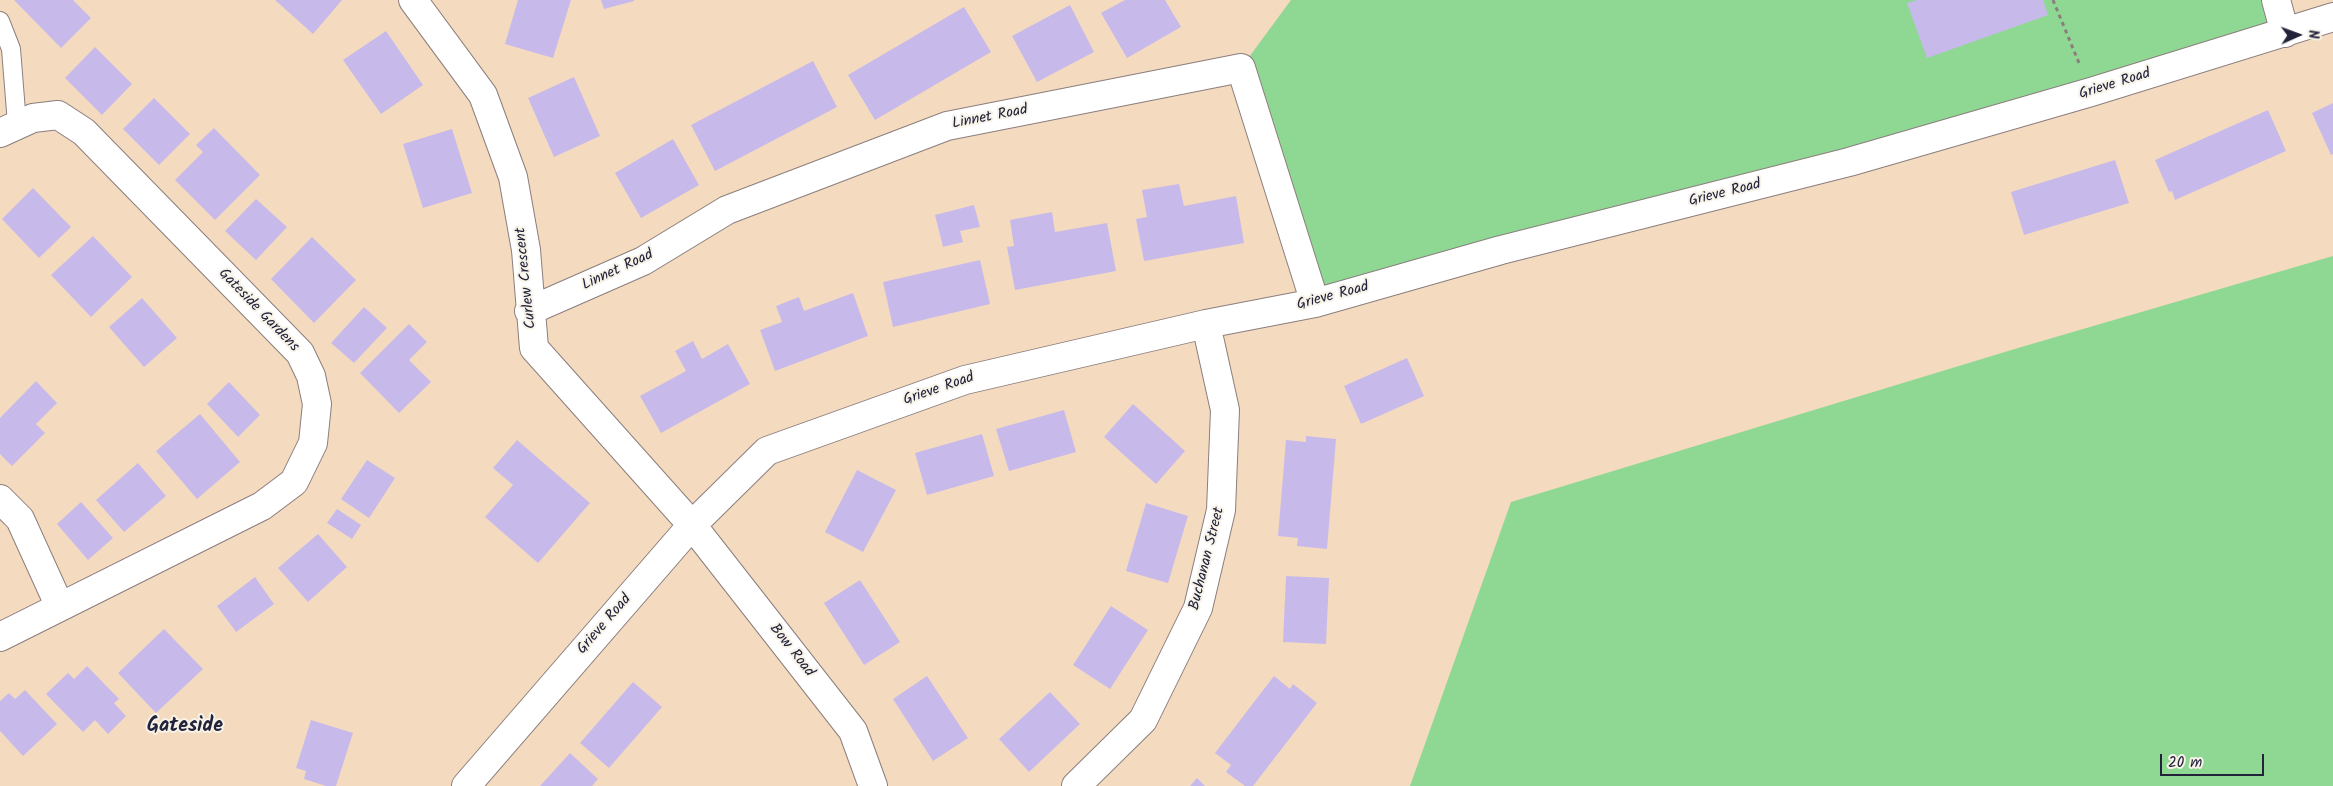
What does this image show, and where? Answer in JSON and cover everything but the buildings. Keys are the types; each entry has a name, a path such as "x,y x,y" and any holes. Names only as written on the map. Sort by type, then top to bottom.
{"street":[{"name":"Curlew Crescent","path":"413,0 483,95 513,177 526,250 529,311 534,348 692,525"},
{"path":"2276,0 2285,33"},
{"name":"Grieve Road","path":"466,786 692,525 767,451 965,380 1206,324 1315,303 1501,250 1849,162 2091,92 2333,17"},
{"name":"Linnet Road","path":"529,311 643,261 727,210 947,126 1242,68 1315,303"},
{"name":"Gateside Gardens","path":"0,636 262,506 294,482 313,443 317,404 311,376 300,353 84,132 58,115 33,118 9,128"},
{"name":"Buchanan Street","path":"1076,786 1143,720 1198,608 1221,510 1225,410 1206,324"},
{"path":"0,499 20,519 60,607"},
{"name":"Bow Road","path":"692,525 853,731 874,786"}],"lane":[{"path":"0,21 11,48 9,128"}],"path":[{"path":"2053,0 2091,92"}],"green space":[{"path":"1291,0 2282,0 2289,24 1315,303 1241,68"},
{"path":"2333,256 2333,786 1410,786 1511,502 2018,348"}],"district":[{"name":"Gateside","path":"185,728"}]}
